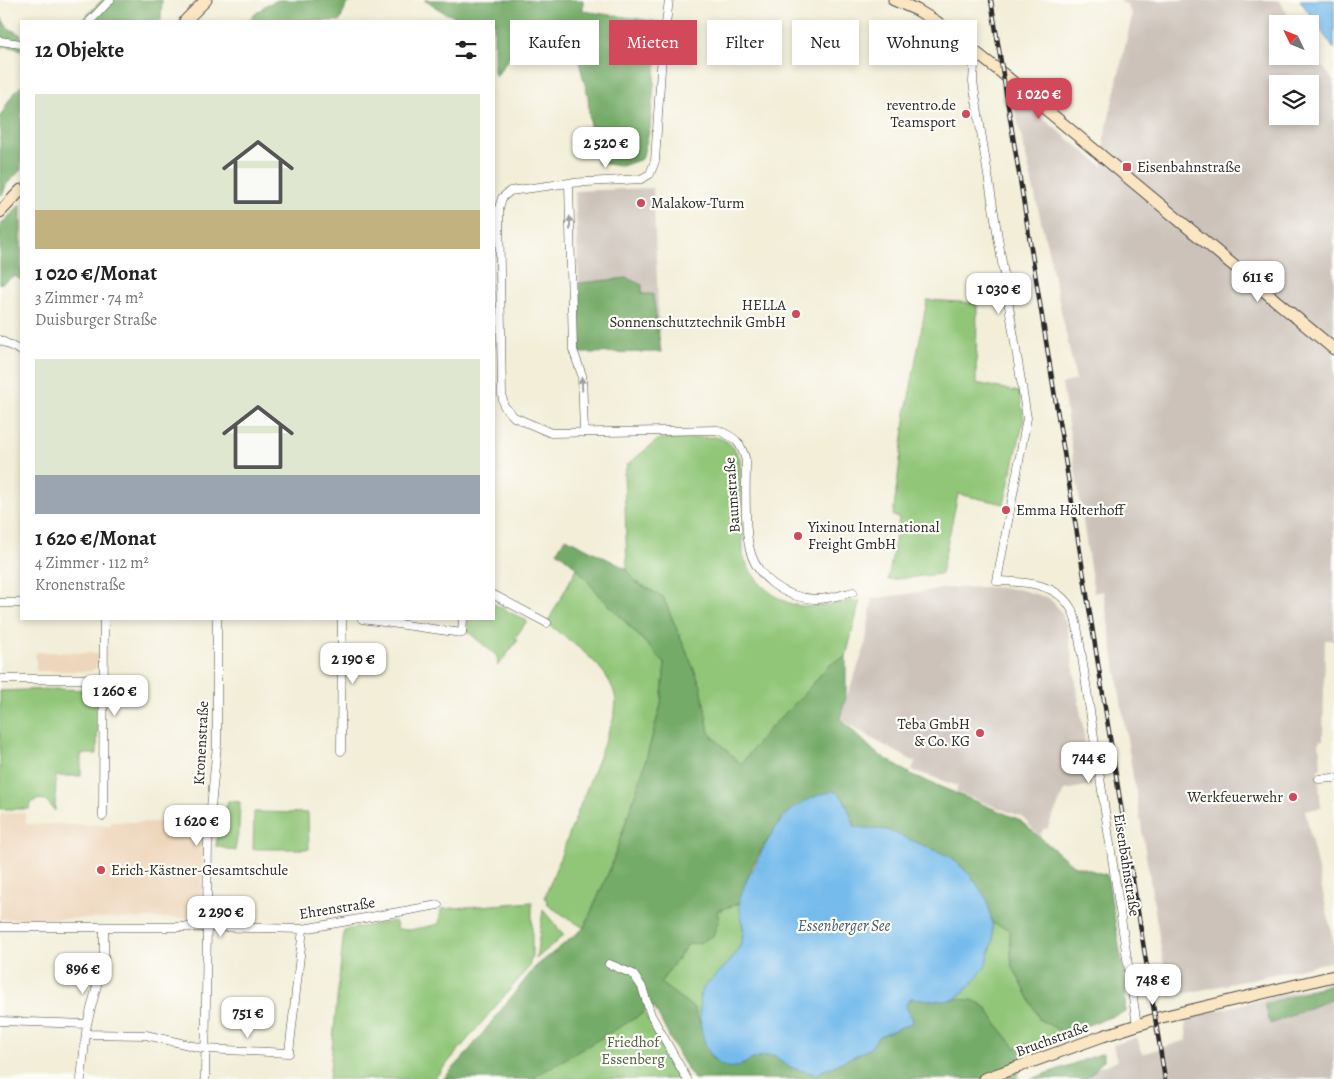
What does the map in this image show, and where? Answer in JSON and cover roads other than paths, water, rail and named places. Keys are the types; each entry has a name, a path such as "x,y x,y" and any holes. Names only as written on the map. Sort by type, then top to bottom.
{"main road":[{"path":"186,20 206,0"},
{"path":"894,0 917,10 937,22 1094,148 1334,349"},
{"path":"0,212 20,191"},
{"name":"Bruchstraße","path":"984,1079 1137,1025 1200,1007 1334,976"}],"street":[{"path":"91,20 110,0"},
{"name":"Baumstraße","path":"669,0 662,54 655,161 650,174 641,178 569,183 510,191 502,198 499,208 502,396 504,406 514,417 551,433 718,430 734,438 742,448 746,461 749,545 755,564 770,582 791,594 815,599 853,592"},
{"path":"0,41 20,44"},
{"name":"Eisenbahnstraße","path":"979,56 974,65 973,82 1027,418 998,566 997,581 1030,583 1051,590 1060,595 1073,611 1082,653 1137,1025"},
{"path":"569,183 573,350 582,375 584,432"},
{"path":"0,340 20,350"},
{"path":"495,596 547,623"},
{"path":"0,603 20,603"},
{"path":"104,620 104,816"},
{"name":"Kronenstraße","path":"205,1079 208,839 217,745 217,620"},
{"path":"341,751 342,620"},
{"path":"369,620 462,633 463,620"},
{"path":"0,679 104,679"},
{"path":"1319,779 1334,778"},
{"name":"Ehrenstraße","path":"0,927 304,929 438,905"},
{"path":"81,1079 86,1034 104,958 104,928"},
{"path":"86,1034 146,1035 206,1048 289,1052 304,929"},
{"path":"609,964 633,974 642,987 652,1014 687,1079"},
{"path":"0,1020 88,1024"}],"water":[{"path":"1300,0 1334,0 1334,49 1319,27 1319,15 1310,15"},
{"name":"Essenberger See","path":"834,791 845,802 855,827 887,830 951,857 971,876 987,899 992,923 993,941 985,967 971,985 955,999 943,1001 911,998 906,1006 913,1020 912,1023 879,1036 869,1049 816,1074 789,1067 774,1055 762,1056 742,1065 727,1067 718,1063 711,1055 702,1032 700,1007 704,987 738,951 743,935 741,894 769,838 794,808 818,795"}],"railway":[{"path":"991,0 1165,1079"}],"place":[{"name":"reventro.de Teamsport","path":"966,114"},
{"name":"Eisenbahnstraße","path":"1127,167"},
{"name":"Malakow-Turm","path":"641,203"},
{"name":"HELLA Sonnenschutztechnik GmbH","path":"796,314"},
{"name":"Emma Hölterhoff","path":"1006,510"},
{"name":"Yixinou International Freight GmbH","path":"798,536"},
{"name":"Teba GmbH & Co. KG","path":"980,733"},
{"name":"Werkfeuerwehr","path":"1293,797"},
{"name":"Erich-Kästner-Gesamtschule","path":"101,870"}],"park label":[{"name":"Friedhof Essenberg","path":"633,1050"}]}
